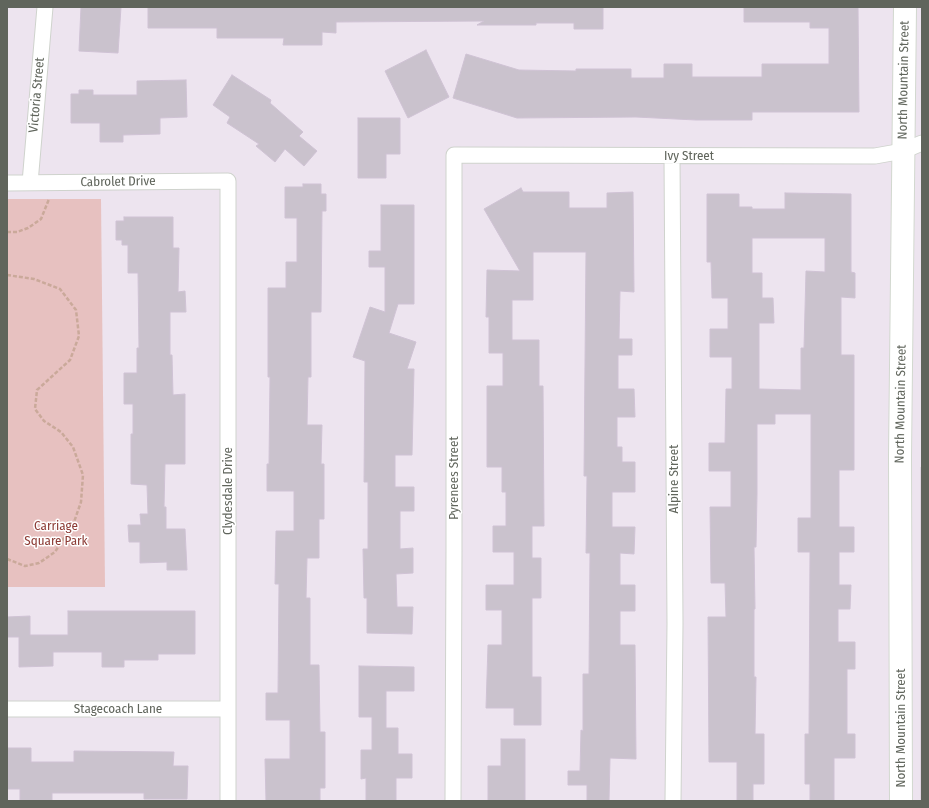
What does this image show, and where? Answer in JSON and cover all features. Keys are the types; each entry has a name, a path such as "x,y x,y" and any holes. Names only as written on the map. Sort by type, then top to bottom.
{"street":[{"name":"Victoria Street","path":"30,183 45,7"},
{"name":"North Mountain Street","path":"901,801 900,456 913,147 905,7"},
{"name":"Ivy Street","path":"454,156 875,156 913,147"},
{"name":"Pyrenees Street","path":"453,801 454,156"},
{"name":"Alpine Street","path":"672,156 675,616 673,801"},
{"name":"Cabrolet Drive","path":"7,183 228,181"},
{"name":"Clydesdale Drive","path":"228,181 228,801"},
{"name":"Stagecoach Lane","path":"7,709 228,709"}],"path":[{"path":"7,232 18,232 41,219 49,198"},
{"path":"7,275 34,279 60,289 76,310 79,336 70,360 37,390 35,409 44,421 61,432 73,447 83,475 81,502 74,522 55,552 39,563 25,566 7,559"}],"shaded area":[{"path":"920,467 922,467 922,801 920,801"}],"green space":[{"name":"Carriage Square Park","path":"7,199 101,199 105,587 7,587"}],"building":[{"path":"81,7 121,7 118,53 79,51"},
{"path":"148,7 603,7 603,29 574,29 574,23 536,23 536,25 477,25 484,21 336,22 336,33 322,32 322,45 283,45 284,38 217,38 217,28 148,28"},
{"path":"744,7 858,7 859,112 752,112 752,120 696,120 636,117 517,118 453,98 466,54 519,70 576,71 576,69 631,69 631,78 664,78 664,64 692,64 692,77 762,77 762,64 829,64 829,28 810,28 810,22 744,22"},
{"path":"426,50 449,97 408,118 385,71"},
{"path":"232,75 271,100 270,103 303,132 299,136 317,151 304,166 285,149 275,162 256,146 259,144 227,123 230,117 213,105"},
{"path":"186,80 187,117 160,118 160,134 123,135 123,142 100,142 100,123 71,123 71,94 79,94 79,90 93,90 93,95 137,95 137,81"},
{"path":"358,118 400,118 400,154 386,154 386,178 358,178"},
{"path":"303,184 321,184 321,194 326,194 326,211 322,211 321,312 311,312 311,377 308,377 307,425 322,425 321,464 324,464 324,519 319,519 319,558 307,558 306,598 310,598 310,665 319,665 320,732 325,732 325,788 320,788 320,801 266,801 265,759 290,759 290,720 266,720 266,693 278,693 279,584 275,584 276,531 294,531 294,491 267,491 267,464 269,464 270,377 268,377 268,288 286,288 286,262 297,262 297,218 285,218 285,187 303,187"},
{"path":"521,188 523,192 569,192 569,208 607,208 607,193 633,192 634,292 620,291 619,339 632,339 632,355 618,355 618,389 634,389 635,417 617,417 617,447 622,447 622,462 635,462 635,492 612,492 612,527 635,527 634,554 620,553 620,585 635,585 635,611 620,611 620,645 635,645 636,759 610,758 609,801 587,801 587,785 568,785 568,771 580,771 581,730 583,731 583,674 589,674 590,553 586,553 587,476 584,476 586,252 533,252 533,300 512,300 512,340 539,340 539,386 543,386 544,526 532,526 532,558 541,558 541,598 532,598 532,677 541,677 541,725 514,725 514,708 486,708 488,645 502,645 502,610 486,610 486,585 514,585 514,552 493,552 493,526 506,526 506,492 502,492 502,467 487,467 487,386 503,386 503,353 489,353 489,317 486,317 487,270 520,271 484,209"},
{"path":"785,193 851,194 851,272 855,273 855,298 841,297 841,355 854,355 854,470 839,470 839,527 854,527 854,552 839,552 839,585 851,585 850,609 838,609 838,642 855,642 855,669 847,669 847,734 855,734 855,758 834,758 834,801 810,801 810,784 805,784 805,734 809,734 810,552 798,552 798,518 811,518 811,414 775,414 775,424 757,424 756,547 754,547 754,677 756,677 755,734 764,734 764,784 753,784 753,801 737,801 737,762 709,762 708,617 726,617 725,583 711,583 710,507 731,507 731,471 709,471 709,443 725,443 726,389 732,389 732,357 710,357 710,329 728,329 728,298 712,298 711,262 707,262 707,194 739,194 739,207 752,207 752,209 785,209","holes":["752,238 825,238 825,272 806,271 804,348 801,348 801,390 759,389 759,323 774,323 773,298 762,298 762,273 752,273"]},
{"path":"381,205 414,205 414,304 398,304 389,333 416,342 407,369 414,369 412,455 395,455 395,487 414,487 414,511 400,511 400,549 413,548 413,573 396,574 397,607 413,607 412,634 367,633 367,598 364,598 363,549 368,549 368,482 364,482 365,361 353,357 370,307 385,312 385,267 369,267 369,251 381,251"},
{"path":"124,217 173,217 173,248 179,248 178,292 185,291 186,312 170,312 170,355 172,355 173,395 185,394 185,464 165,464 164,507 166,507 166,529 185,529 187,570 167,570 167,562 140,563 140,542 129,542 128,525 141,525 140,514 148,514 147,485 131,484 131,434 133,434 133,404 124,404 124,373 137,373 137,348 139,348 138,273 128,273 128,245 122,245 122,240 116,240 116,221 124,221"},
{"path":"68,611 195,611 195,654 158,654 158,660 124,660 124,667 102,667 102,652 53,652 53,666 19,667 19,637 7,637 7,617 30,616 30,635 68,635"},
{"path":"359,666 414,667 414,691 386,691 386,728 398,728 398,754 412,754 412,778 396,778 396,801 366,801 366,778 361,779 361,750 372,750 372,717 359,717"},
{"path":"501,739 525,739 525,801 488,801 488,766 501,766"},
{"path":"7,748 31,748 31,762 74,762 74,751 174,752 173,766 188,766 187,799 144,799 144,793 52,793 52,801 20,801 20,789 7,789"}]}
